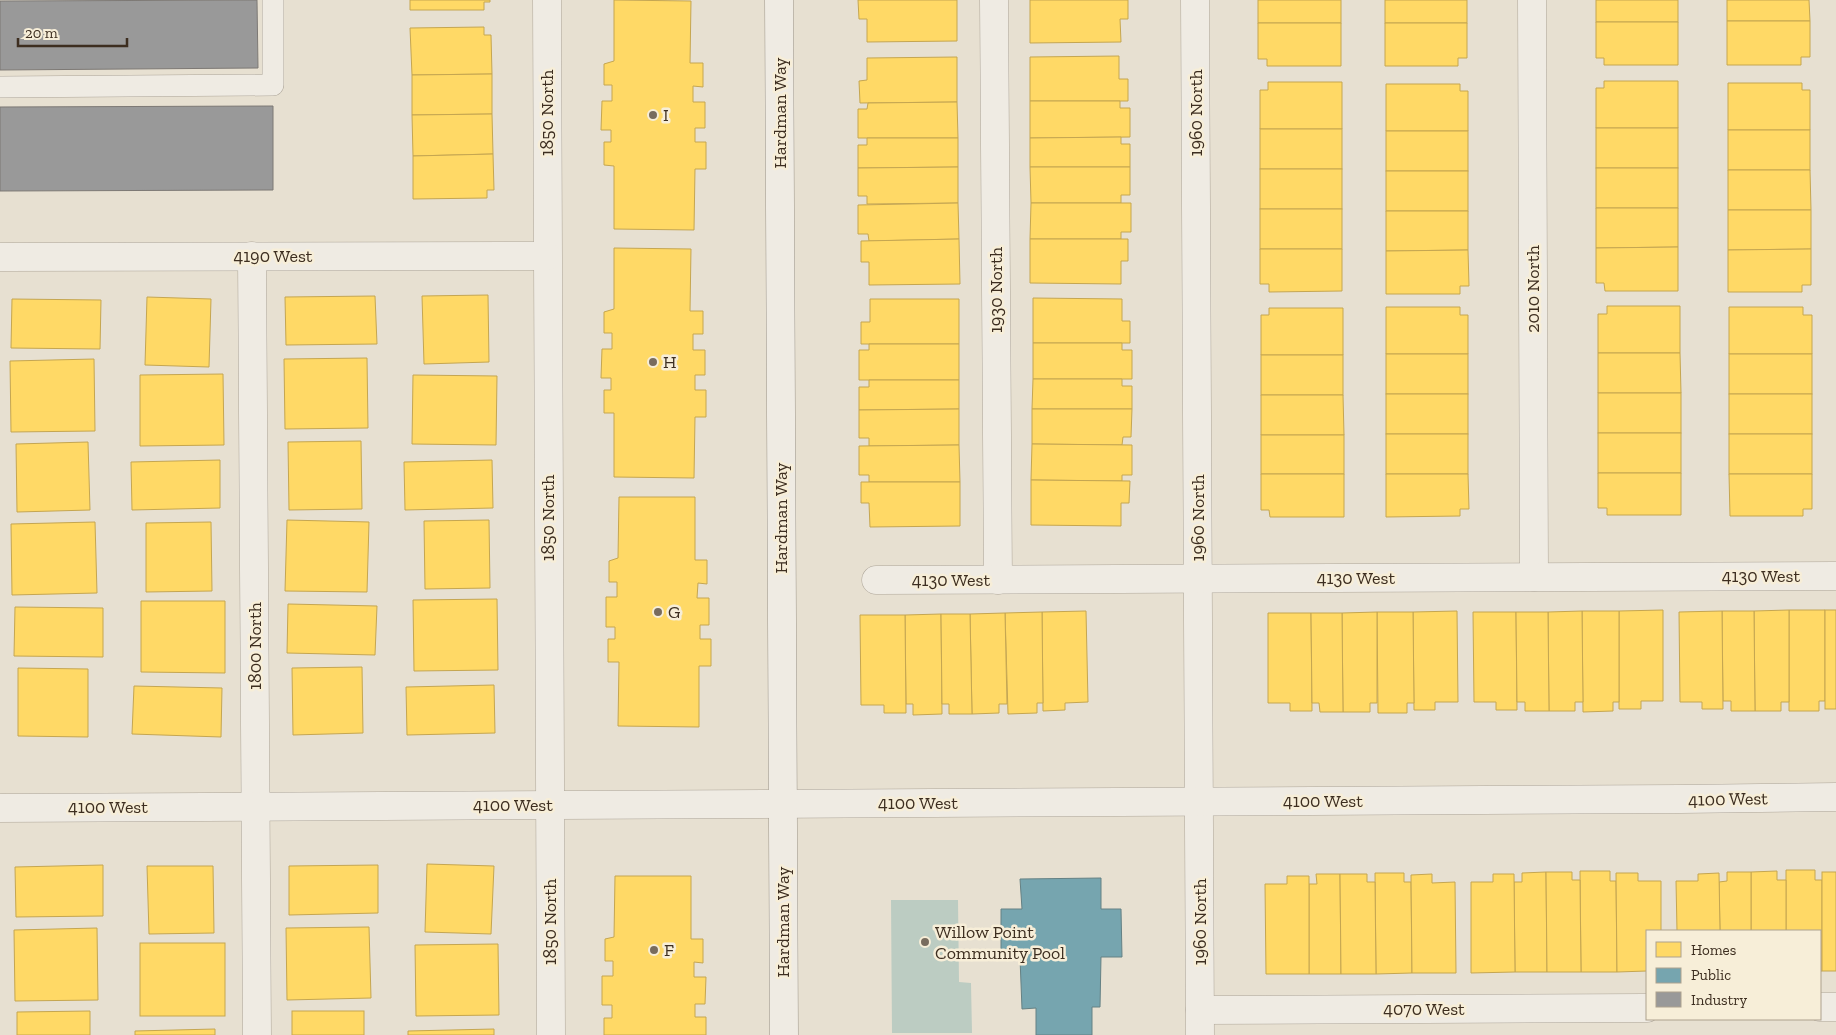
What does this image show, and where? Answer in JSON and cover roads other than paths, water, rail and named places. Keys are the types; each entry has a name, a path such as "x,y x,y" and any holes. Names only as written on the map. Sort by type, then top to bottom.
{"street":[{"name":"1850 North","path":"547,0 550,1035"},
{"name":"Hardman Way","path":"779,0 784,1035"},
{"name":"1930 North","path":"994,0 998,580"},
{"name":"1960 North","path":"1195,0 1200,1022"},
{"name":"2010 North","path":"1532,0 1534,577"},
{"name":"1800 North","path":"252,256 257,1035"},
{"name":"4190 West","path":"0,257 547,256"},
{"name":"4130 West","path":"876,580 1836,576"},
{"name":"4100 West","path":"0,808 1836,797"},
{"path":"1821,1008 1836,1007"},
{"name":"4070 West","path":"1200,1022 1646,1008"}],"lane":[{"path":"0,87 274,86 273,0"}],"place":[{"name":"I","path":"653,115"},
{"name":"H","path":"653,362"},
{"name":"G","path":"658,612"},
{"name":"Willow Point Community Pool","path":"925,942"},
{"name":"F","path":"654,950"}]}
